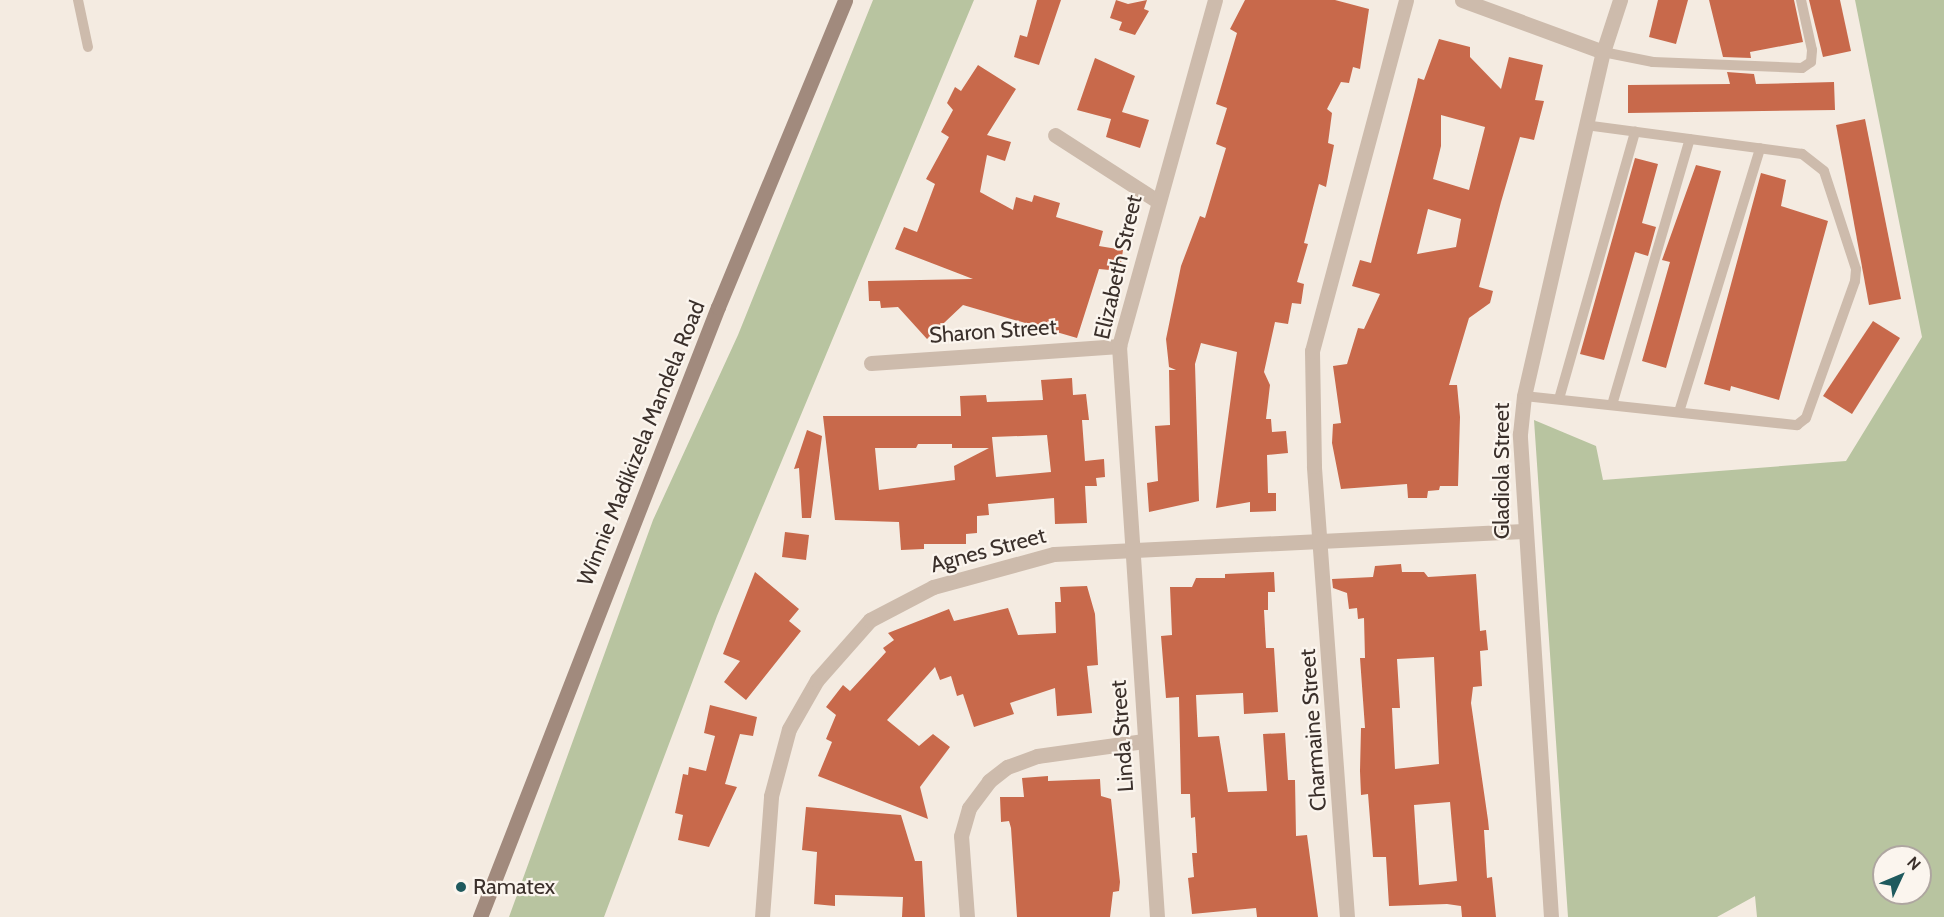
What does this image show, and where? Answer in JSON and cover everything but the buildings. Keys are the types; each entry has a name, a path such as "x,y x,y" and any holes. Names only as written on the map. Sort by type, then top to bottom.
{"main road":[{"name":"Winnie Madikizela Mandela Road","path":"480,913 845,0"}],"street":[{"name":"Elizabeth Street","path":"1131,552 1119,346 1156,200 1215,0"},
{"path":"1323,540 1314,466 1312,351 1406,0"},
{"path":"1462,0 1603,52"},
{"name":"Gladiola Street","path":"1551,917 1523,531 1524,396 1603,52 1620,0"},
{"path":"1055,135 1156,200"},
{"name":"Sharon Street","path":"871,363 1119,346"},
{"name":"Agnes Street","path":"762,917 771,796 789,729 817,680 870,620 933,587 1004,565 1054,554 1523,531"},
{"name":"Charmaine Street","path":"1323,540 1347,917"},
{"name":"Linda Street","path":"1131,552 1157,917"},
{"path":"967,917 961,836 969,808 989,781 1007,767 1037,756 1144,741"}],"lane":[{"path":"78,0 88,47"},
{"path":"1603,52 1653,62 1802,68 1811,62 1812,50 1801,0"},
{"path":"1524,396 1797,425 1806,418 1855,281 1856,269 1824,171 1802,154 1586,126"},
{"path":"1559,399 1635,132"},
{"path":"1612,405 1690,139"},
{"path":"1679,412 1760,148"}],"green space":[{"path":"873,0 974,0 717,616 604,917 509,917 653,520 738,335"},
{"path":"1855,0 1944,0 1944,917 1757,917 1755,896 1717,917 1568,917 1534,420 1596,446 1603,480 1846,461 1922,337"}],"place":[{"name":"Ramatex","path":"461,887"}]}
